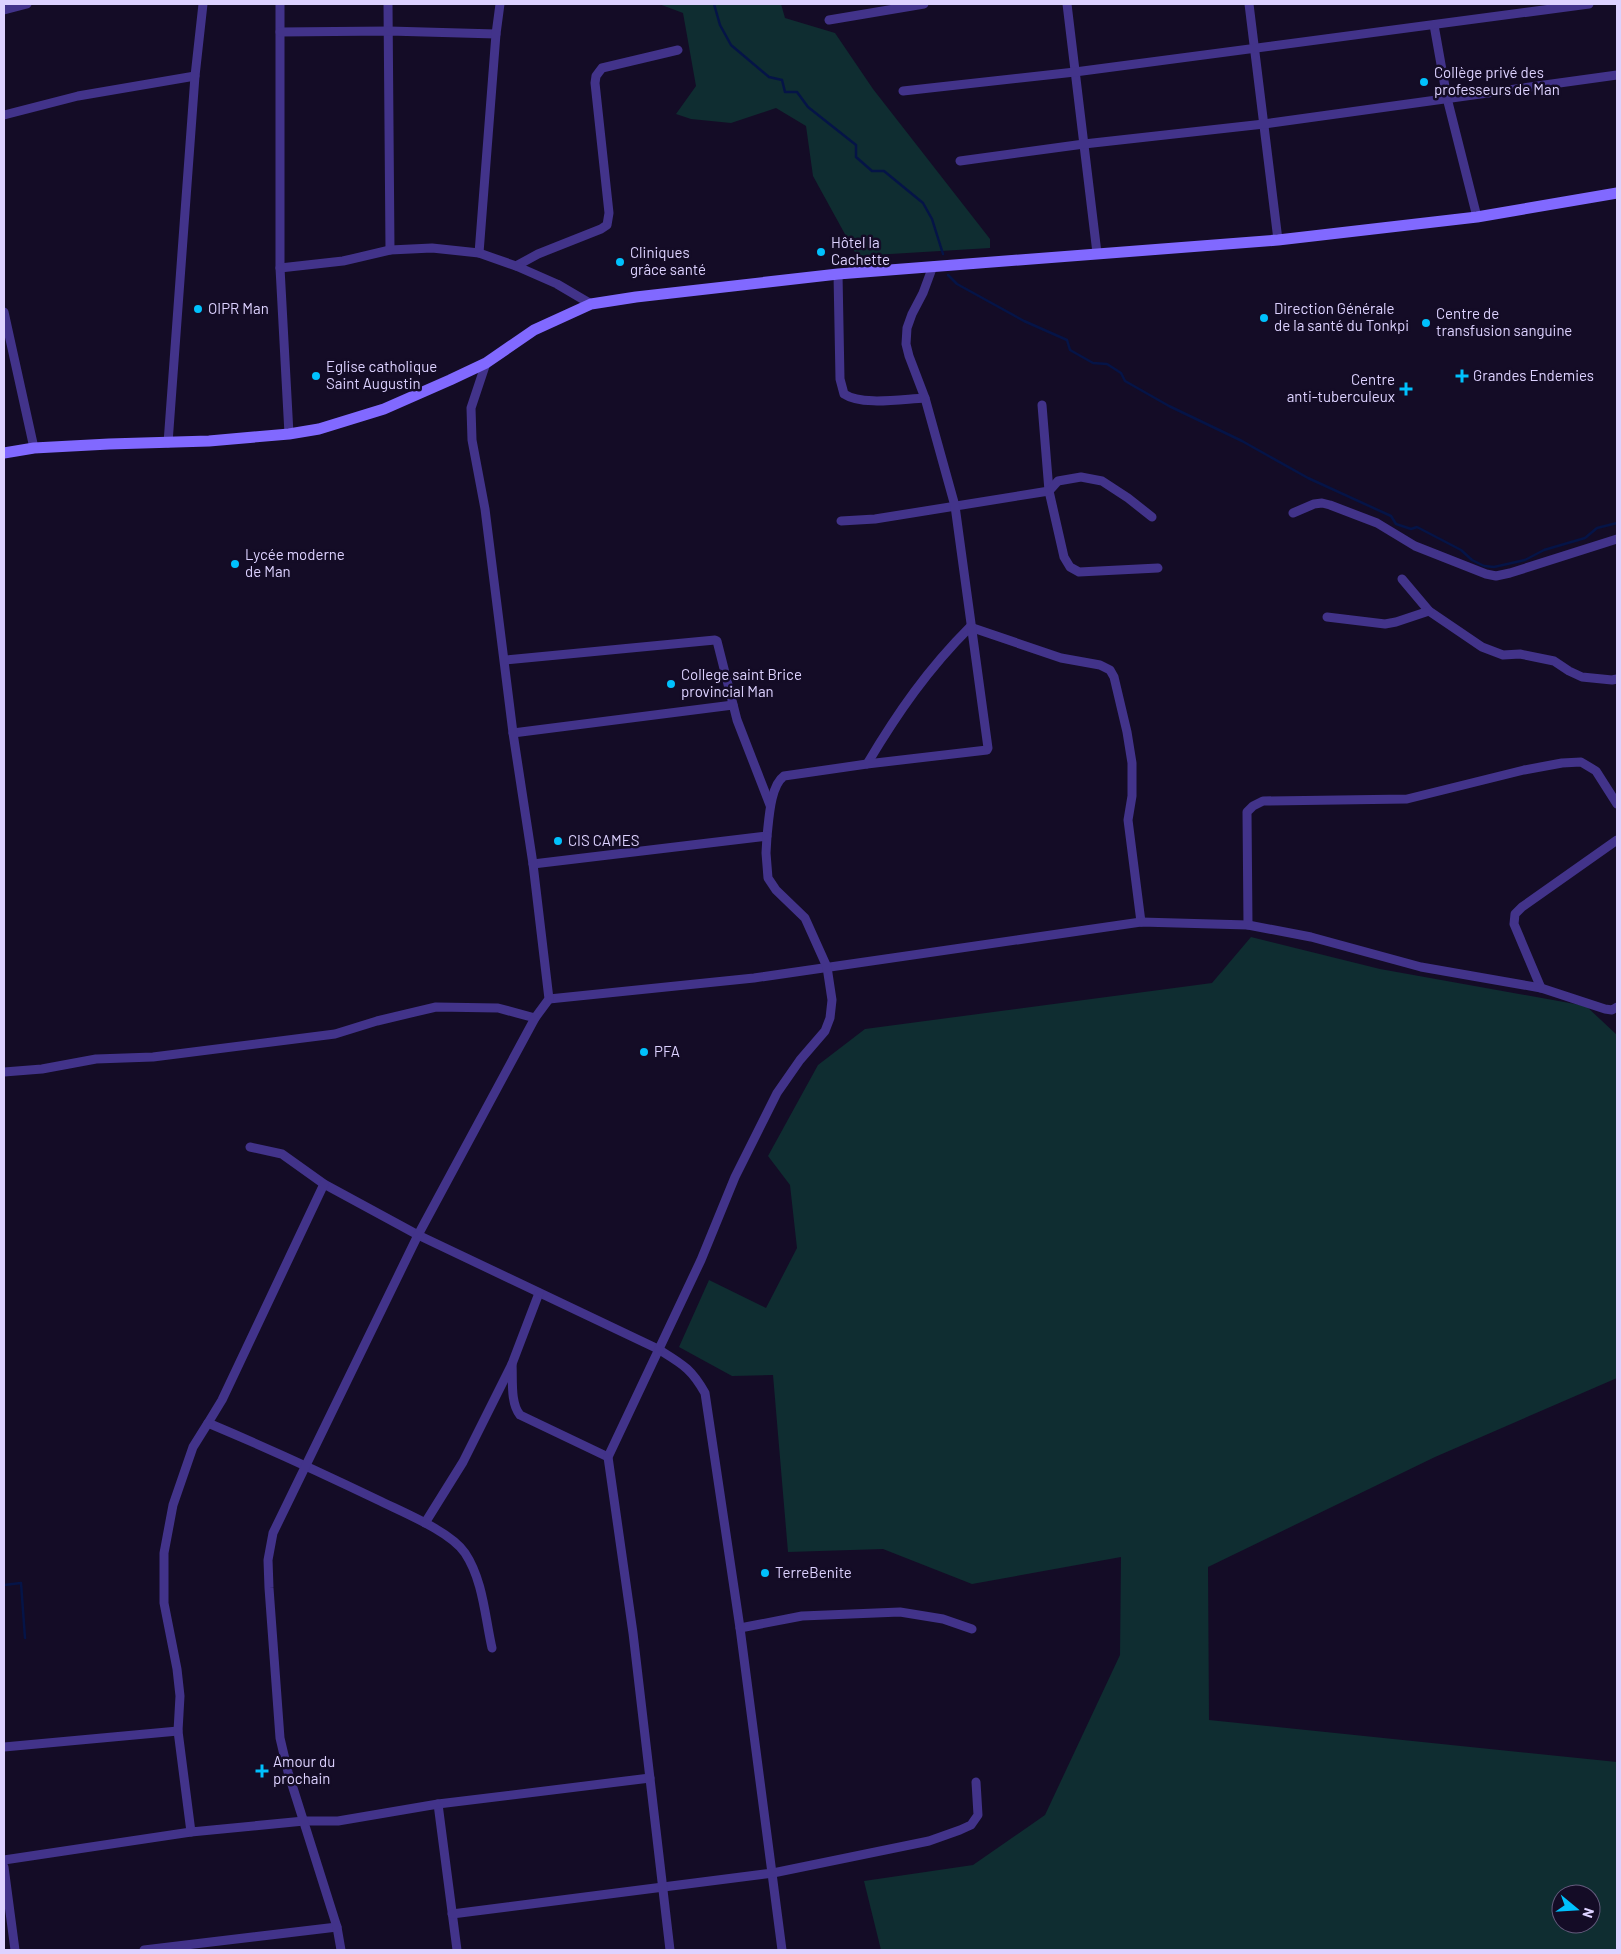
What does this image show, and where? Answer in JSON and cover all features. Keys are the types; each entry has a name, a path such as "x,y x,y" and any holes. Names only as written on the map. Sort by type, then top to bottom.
{"main road":[{"path":"4,453 34,448 289,434 320,429 384,409 486,363 534,330 591,304 838,274 1278,240 1476,217 1617,193"}],"street":[{"path":"4,10 27,4"},
{"path":"168,442 195,76 203,4"},
{"path":"280,4 280,268 289,434"},
{"path":"388,4 390,250"},
{"path":"479,253 500,4"},
{"path":"829,20 924,4"},
{"path":"1067,4 1097,254"},
{"path":"1249,4 1278,240"},
{"path":"904,91 1075,72 1589,4"},
{"path":"1434,25 1447,98 1476,217"},
{"path":"280,32 389,31 496,34"},
{"path":"516,266 538,254 601,230 607,225 609,214 595,83 598,71 602,68 678,50"},
{"path":"960,161 1084,144 1264,124 1617,75"},
{"path":"4,115 78,96 195,76"},
{"path":"280,268 343,261 390,250 432,248 479,253 516,266 557,284 591,304"},
{"path":"670,1950 633,1634 608,1456 701,1260 735,1177 777,1093 800,1060 825,1031 830,1018 832,1000 827,967 805,918 776,890 768,878 766,853 770,806 780,780 784,776 986,750 988,748 954,506 925,398 909,356 907,336 912,314 923,293 933,266"},
{"path":"838,274 840,379 844,394 862,401 925,398"},
{"path":"4,312 34,448"},
{"path":"340,1950 337,1926 288,1772 280,1738 268,1588 268,1560 273,1533 418,1235 535,1018 549,999 533,864 513,732 485,508 472,440 472,408 486,363"},
{"path":"1042,405 1049,491 1064,557 1070,567 1079,572 1158,568"},
{"path":"841,521 875,518 1049,491 1058,481 1081,477 1102,482 1128,498 1152,517"},
{"path":"1293,513 1314,504 1330,505 1377,523 1415,546 1486,574 1496,576 1617,539"},
{"path":"1402,578 1429,611 1482,647 1503,655 1520,654 1554,661 1569,672 1582,677 1617,679"},
{"path":"1327,617 1385,624 1429,611"},
{"path":"867,764 894,719 916,688 943,654 970,627"},
{"path":"970,627 1061,658 1100,665 1110,670 1114,677 1132,763 1132,796 1128,820 1141,922"},
{"path":"505,660 712,639 717,642 737,720 770,806"},
{"path":"513,732 733,705"},
{"path":"1248,925 1247,812 1253,806 1263,801 1407,799 1524,770 1562,763 1581,762 1596,771 1617,804"},
{"path":"533,864 767,836"},
{"path":"1541,988 1514,924 1515,914 1522,907 1617,840"},
{"path":"549,999 754,978 1141,922 1248,925 1311,937 1421,967 1541,988 1605,1009 1612,1010 1617,1007"},
{"path":"4,1072 42,1069 96,1059 154,1058 335,1034 377,1021 436,1007 498,1008 535,1018"},
{"path":"250,1147 282,1154 324,1184 418,1235 658,1349 684,1365 695,1376 705,1393 740,1628 782,1950"},
{"path":"191,1832 178,1731 180,1696 176,1661 164,1603 164,1553 174,1505 192,1447 222,1400 324,1184"},
{"path":"425,1523 462,1462 512,1364 539,1293"},
{"path":"512,1364 514,1395 520,1415 608,1456"},
{"path":"208,1423 305,1465 425,1523 456,1543 472,1566 477,1580 492,1648"},
{"path":"740,1628 802,1616 900,1612 943,1619 972,1629"},
{"path":"4,1747 178,1731"},
{"path":"4,1860 191,1832 304,1821 338,1821 438,1804 650,1778"},
{"path":"452,1914 773,1873 929,1841 960,1830 970,1824 978,1815 976,1782"},
{"path":"438,1804 456,1950"},
{"path":"4,1867 15,1950"},
{"path":"144,1950 337,1926"}],"green space":[{"path":"659,4 781,4 785,18 835,33 873,89 990,239 990,248 857,256 813,176 806,126 776,108 731,123 691,119 676,114 696,86 683,13"},
{"path":"1251,937 1380,969 1586,1006 1617,1035 1617,1378 1435,1457 1208,1567 1209,1720 1617,1762 1617,1950 881,1950 864,1881 973,1865 1045,1815 1120,1655 1121,1557 972,1584 883,1549 788,1552 773,1375 732,1376 679,1347 709,1280 766,1308 797,1248 790,1185 768,1156 818,1065 865,1029 1212,983"}],"waterway":[{"path":"714,4 720,25 731,45 769,77 782,80 785,92 797,92 808,107 856,145 856,157 872,171 884,171 923,203 932,219 943,254"},
{"path":"948,275 957,284 1024,321 1067,340 1070,350 1093,363 1107,364 1121,373 1125,381 1169,406 1242,441 1308,478 1391,516 1396,524 1411,529 1417,527 1461,550 1472,560 1484,566 1494,567 1525,560 1544,550 1585,538 1597,528 1617,523"},
{"path":"4,1585 21,1583 25,1638"}],"place":[{"name":"Collège privé des professeurs de Man","path":"1424,82"},
{"name":"Hôtel la Cachette","path":"821,252"},
{"name":"Cliniques grâce santé","path":"620,262"},
{"name":"OIPR Man","path":"198,309"},
{"name":"Direction Générale de la santé du Tonkpi","path":"1264,318"},
{"name":"Centre de transfusion sanguine","path":"1426,323"},
{"name":"Eglise catholique Saint Augustin","path":"316,376"},
{"name":"Grandes Endemies","path":"1462,376"},
{"name":"Centre anti-tuberculeux","path":"1406,389"},
{"name":"Lycée moderne de Man","path":"235,564"},
{"name":"College saint Brice provincial Man","path":"671,684"},
{"name":"CIS CAMES","path":"558,841"},
{"name":"PFA","path":"644,1052"},
{"name":"TerreBenite","path":"765,1573"},
{"name":"Amour du prochain","path":"262,1771"}]}
